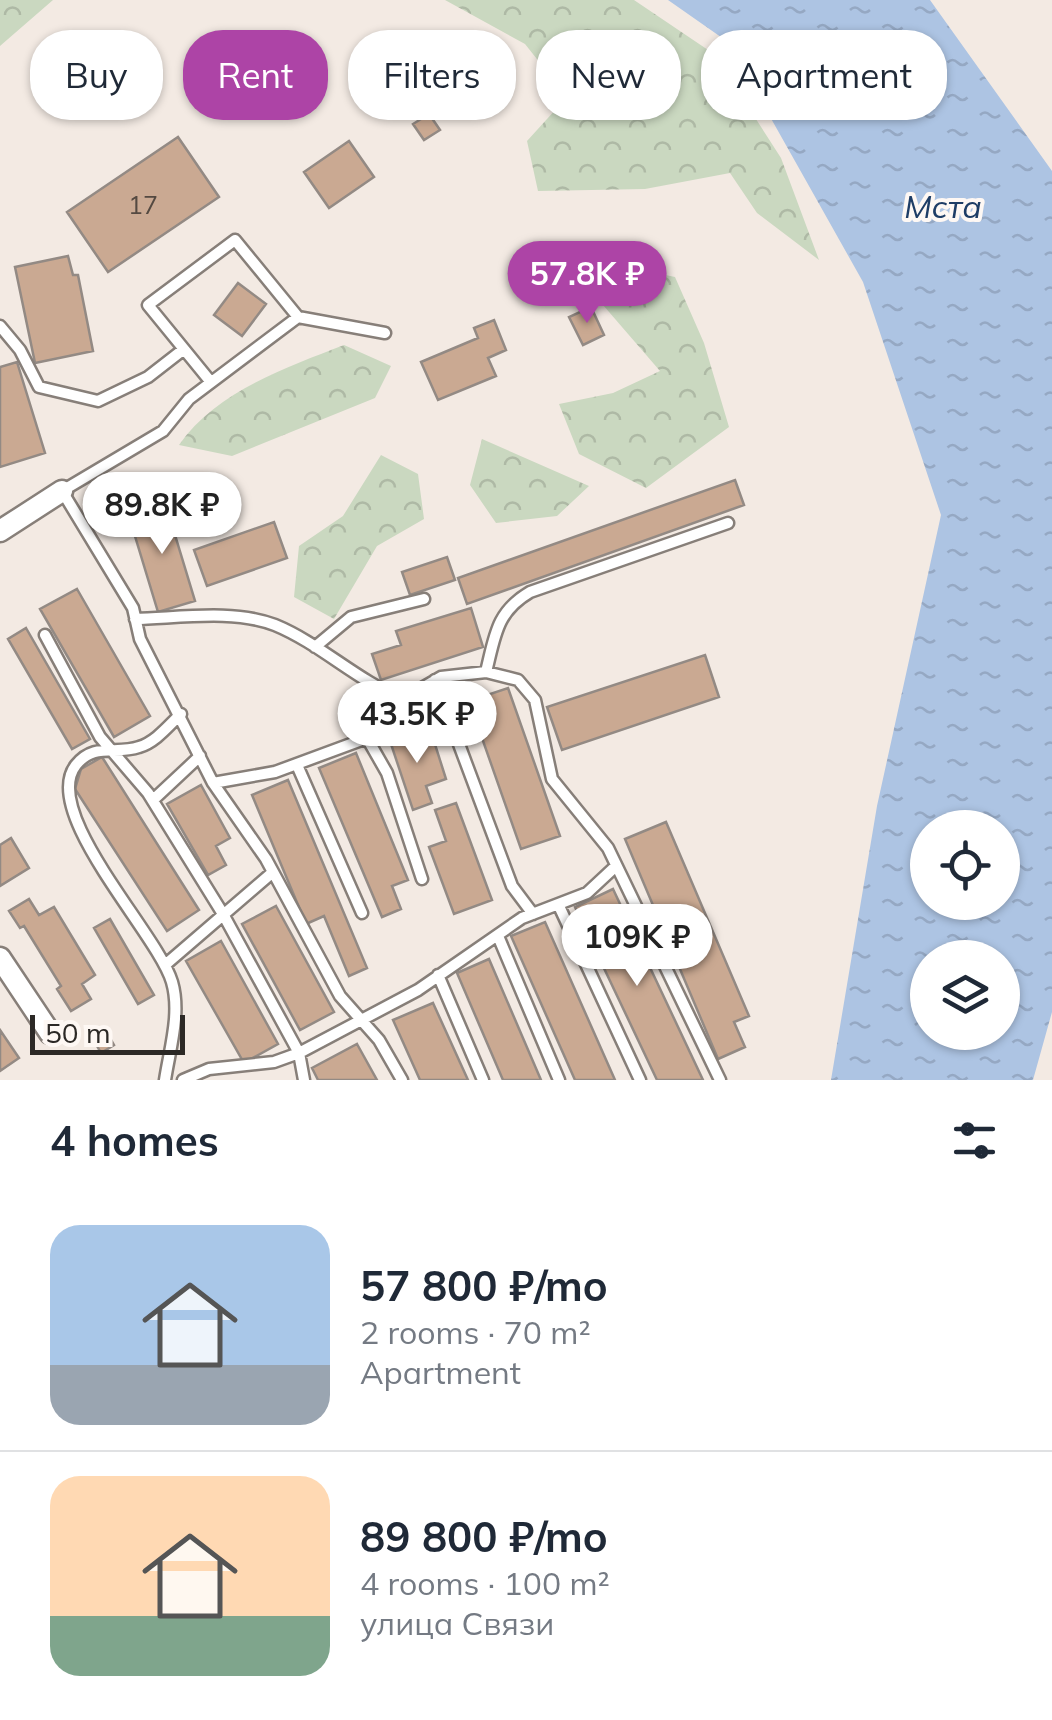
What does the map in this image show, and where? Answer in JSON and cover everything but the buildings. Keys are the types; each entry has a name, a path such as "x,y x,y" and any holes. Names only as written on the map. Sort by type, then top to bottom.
{"street":[{"path":"0,531 62,491"},
{"path":"0,958 50,1033"}],"lane":[{"path":"210,381 148,305 236,240 298,317 385,333"},
{"path":"298,317 210,381 163,431 62,491 135,619 140,639 213,783 273,872 340,996 364,1020 402,1080"},
{"path":"0,326 20,350 38,387 98,400 148,376 184,349"},
{"path":"486,672 496,625 514,601 728,523"},
{"path":"316,647 351,617 424,599"},
{"path":"135,619 229,618 259,622 316,647 374,686 403,698"},
{"path":"45,635 100,736 152,800 223,914 300,1054 304,1080"},
{"path":"213,783 297,765 367,738 403,698 436,680 486,672 518,680 530,690 552,778 608,848 720,1080"},
{"path":"436,680 512,886 533,914"},
{"path":"165,1080 176,1008 165,965 99,865 70,791 76,765 98,749 139,748 181,714"},
{"path":"367,738 388,773 422,878"},
{"path":"152,800 200,756"},
{"path":"297,765 362,913"},
{"path":"183,1080 209,1069 274,1062 300,1054 364,1020 533,914 587,894 616,866"},
{"path":"165,965 273,872"},
{"path":"559,906 640,1080"},
{"path":"498,936 560,1080"},
{"path":"438,974 484,1080"}],"green space":[{"path":"0,0 53,0 0,46"},
{"path":"445,0 634,0 678,30 536,30 536,58 516,39 516,30 500,30"},
{"path":"681,32 701,45 701,120 757,120 781,158 819,260 757,213 730,173 645,189 538,191 527,141 546,120 681,120"},
{"path":"637,269 675,277 704,343 729,427 646,488 579,454 559,404 613,393 660,371 603,305"},
{"path":"344,345 391,366 375,398 232,456 179,445 194,426 232,396"},
{"path":"482,439 589,486 557,516 496,523 470,485"},
{"path":"381,455 418,474 424,519 377,546 334,619 294,597 299,546 343,516"}],"water":[{"name":"Мста","path":"668,0 930,0 1052,171 1052,1012 1033,1080 831,1080 877,806 941,515 863,282 772,120 947,120 947,30 711,30"}]}
